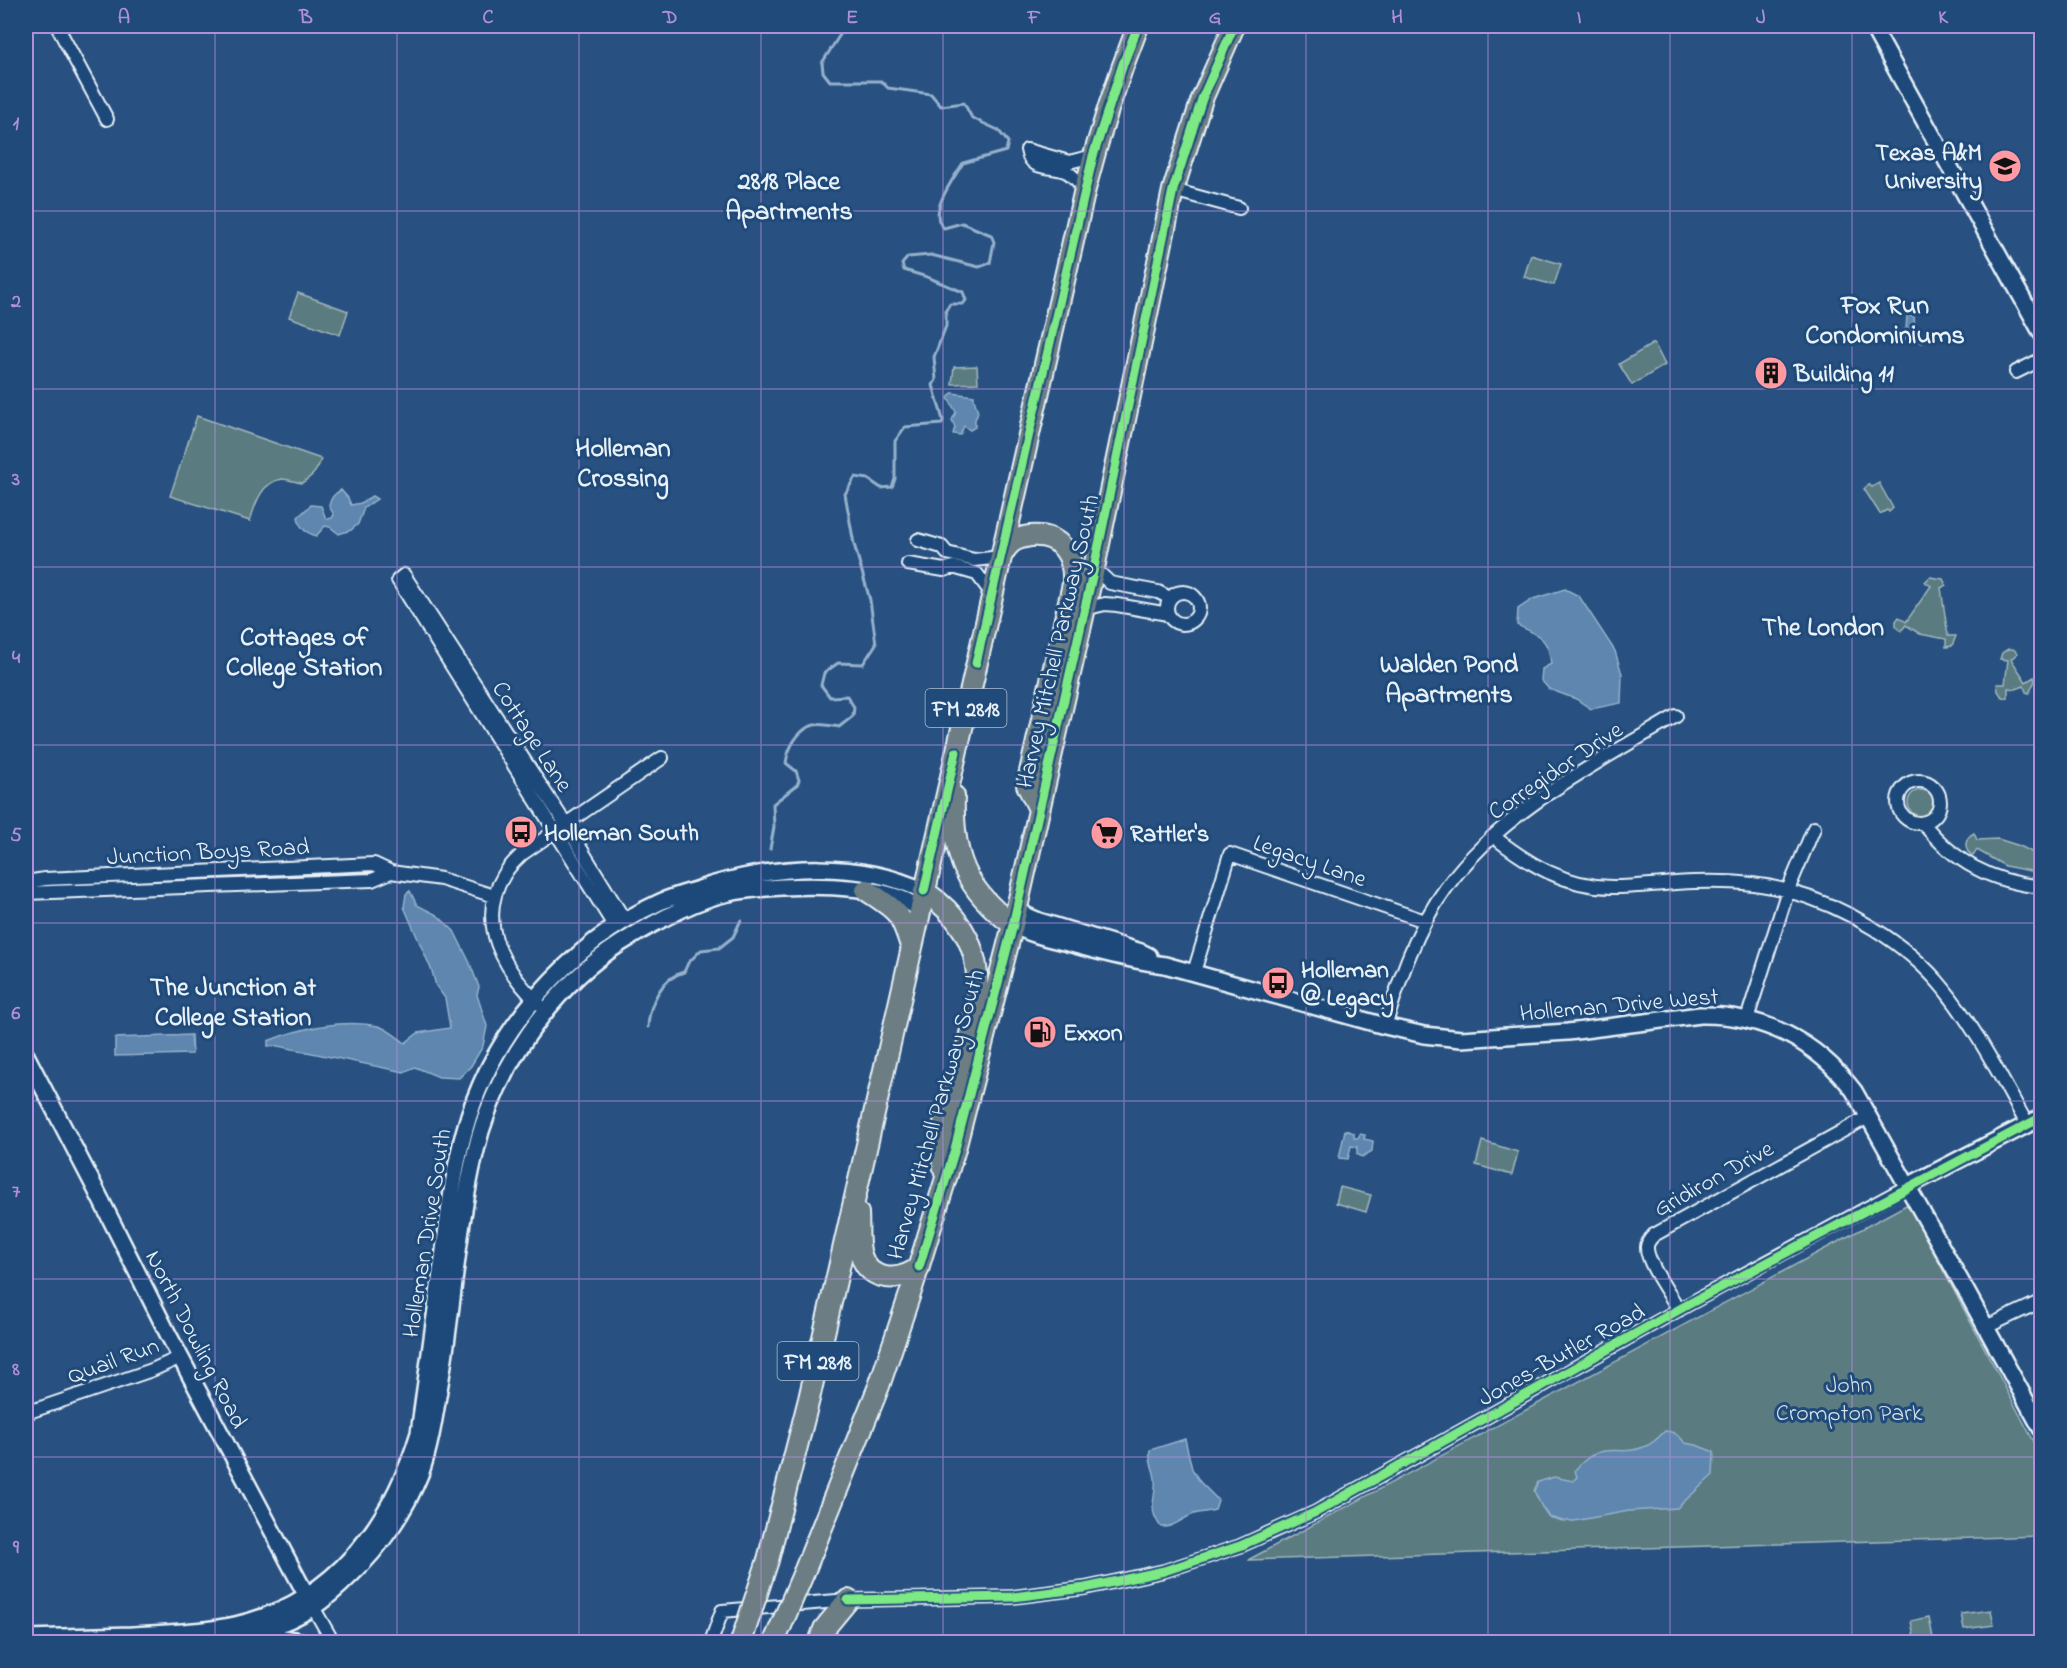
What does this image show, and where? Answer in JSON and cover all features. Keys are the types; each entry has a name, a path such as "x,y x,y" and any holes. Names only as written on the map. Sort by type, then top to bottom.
{"highway":[{"name":"FM 2818","path":"741,1642 768,1560 809,1399 1093,156 1138,26"},
{"name":"Harvey Mitchell Parkway South","path":"774,1642 879,1386 946,1182 979,1063 1015,917 1094,568 1173,189 1202,99 1234,26"},
{"path":"1001,557 1010,543 1023,537 1038,536 1060,544 1069,556 1074,571 1073,584 1027,785 1039,809"},
{"path":"956,752 954,815 956,847 974,888 990,907 1015,917"},
{"path":"866,890 897,911 912,947"},
{"path":"924,891 945,906 969,938 975,955 978,986 974,1013 940,1141 946,1182"},
{"path":"858,1185 859,1246 861,1257 867,1267 889,1278 910,1275 919,1267"},
{"path":"819,1642 824,1629 848,1600"}],"street":[{"path":"57,26 107,119"},
{"path":"1872,26 2042,334"},
{"path":"1085,189 1067,172 1034,163 1029,158 1027,150 1070,162 1093,156"},
{"path":"1173,189 1239,208"},
{"path":"2016,372 2042,359"},
{"path":"918,540 942,547 947,553 974,560 1001,557"},
{"path":"908,564 944,570 953,567 977,574 992,594"},
{"path":"1094,568 1110,584 1158,592 1170,598"},
{"name":"Cottage Lane","path":"401,577 620,924"},
{"path":"1186,591 1193,595 1199,601 1200,610 1196,618 1190,623 1173,621 1168,614 1167,606 1170,598 1177,592 1186,591"},
{"path":"1084,609 1117,604 1168,614"},
{"name":"Corregidor Drive","path":"1385,1026 1400,979 1425,921 1446,887 1493,836 1551,792 1676,716"},
{"path":"546,1011 507,965 493,935 490,917 494,896 504,874 522,854 662,758"},
{"path":"1923,823 1957,858 1988,875 2028,886 2042,887"},
{"path":"1747,1019 1788,890 1814,828"},
{"path":"1493,836 1544,871 1568,880 1612,887 1723,882 1788,890 1818,901 1889,938 1942,986 1980,1039 2027,1124"},
{"name":"Legacy Lane","path":"1194,972 1230,854 1425,921"},
{"name":"Junction Boys Road","path":"26,882 57,878 375,864 392,872 441,879 494,896"},
{"name":"Holleman Drive South","path":"26,1638 163,1634 206,1630 262,1617 310,1601 361,1547 387,1511 409,1466 418,1433 451,1189 465,1127 474,1101 499,1048 512,1028 566,965 620,924 661,902 729,881 787,870 825,869 868,874 909,884 924,891"},
{"name":"Junction Boys Road","path":"26,893 372,880 392,872"},
{"name":"Holleman Drive South","path":"216,1641 279,1624 350,1575 378,1547 409,1498 421,1471 430,1438 449,1331 475,1152 488,1109 502,1078 546,1011 591,965 611,950 638,933 694,905 726,893 807,885 866,890 905,900 920,911"},
{"name":"Holleman Drive West","path":"1015,917 1036,935 1138,962 1194,972 1424,1035 1477,1039 1568,1032 1700,1015 1747,1019 1783,1031 1819,1054 1844,1078 1908,1186 2042,1430"},
{"name":"North Dowling Road","path":"26,1055 181,1357 333,1642"},
{"name":"Gridiron Drive","path":"1679,1310 1649,1259 1646,1247 1648,1240 1654,1234 1868,1117"},
{"name":"Jones-Butler Road","path":"711,1642 722,1611 848,1600 1013,1598 1085,1588 1164,1571 1240,1546 1316,1512 1679,1310 1908,1186 2042,1117"},
{"path":"1986,1327 2042,1300"},
{"name":"Quail Run","path":"26,1413 152,1370 181,1357"},
{"path":"216,1641 284,1638 305,1642"}],"green space":[{"path":"1531,255 1561,264 1554,285 1524,277"},
{"path":"298,293 348,311 340,335 289,317"},
{"path":"1654,343 1665,365 1632,385 1619,364"},
{"path":"977,366 978,383 952,384 954,367"},
{"path":"197,416 321,459 314,473 302,483 282,479 264,489 250,521 170,496"},
{"path":"1879,483 1893,508 1889,512 1887,510 1880,514 1864,489 1869,485 1872,487"},
{"path":"1930,577 1943,579 1946,585 1941,588 1948,636 1956,636 1952,646 1946,647 1946,639 1920,634 1906,625 1901,631 1896,626 1899,617 1906,622 1931,586 1925,582"},
{"path":"2013,649 2018,653 2011,659 2026,682 2034,677 2035,681 2029,693 2026,692 2024,686 2016,689 2008,688 2008,698 2002,697 1997,684 2005,684 2008,660 2000,659 2002,653"},
{"path":"1921,790 1930,794 1934,803 1930,812 1921,816 1912,812 1908,803 1912,794"},
{"path":"1974,833 1977,840 1998,839 2030,851 2041,862 2041,880 2036,880 2036,872 2005,866 1977,850 1973,856 1966,844 1968,838"},
{"path":"1482,1141 1518,1152 1512,1175 1476,1165"},
{"path":"1340,1187 1371,1195 1366,1212 1336,1203"},
{"name":"John Crompton Park","path":"1908,1204 2041,1455 2041,1536 1248,1560"},
{"path":"1991,1610 1994,1625 1964,1629 1961,1614"},
{"path":"1929,1617 1933,1638 1915,1642 1911,1621"}],"water":[{"path":"1907,316 1914,316 1915,329 1926,336 1922,343 1911,336 1905,339 1903,344 1893,341 1896,331 1901,332 1906,329"},
{"path":"952,393 974,396 977,410 975,427 970,430 964,426 960,435 953,434 955,427 952,420 956,412 948,398"},
{"path":"341,490 351,505 361,503 372,496 377,499 364,508 358,524 351,530 339,534 325,526 316,536 304,529 298,517 311,505 321,506 326,519 332,518 334,515 329,506 333,496"},
{"path":"1565,589 1579,596 1615,651 1622,674 1621,703 1591,709 1576,699 1549,689 1541,680 1542,669 1551,664 1548,648 1542,638 1517,625 1518,609 1533,599"},
{"path":"410,891 417,905 437,915 454,931 479,987 477,995 487,1026 483,1046 471,1066 459,1078 439,1077 415,1067 404,1072 278,1046 268,1046 268,1041 280,1036 337,1024 378,1026 405,1043 418,1033 450,1028 445,998 436,986 432,971 404,907 406,894"},
{"path":"191,1035 192,1054 115,1056 115,1038"},
{"path":"1345,1130 1354,1133 1354,1138 1358,1138 1360,1134 1365,1135 1364,1139 1373,1141 1372,1151 1362,1157 1357,1154 1357,1147 1351,1146 1348,1159 1339,1158"},
{"path":"1665,1431 1676,1434 1685,1443 1714,1452 1713,1475 1677,1508 1629,1511 1563,1521 1549,1517 1542,1507 1534,1491 1538,1482 1554,1477 1573,1481 1577,1477 1575,1470 1594,1454 1610,1450 1627,1451 1646,1446"},
{"path":"1185,1439 1192,1469 1200,1482 1218,1500 1215,1510 1194,1514 1174,1524 1161,1527 1153,1508 1155,1479 1150,1450"}],"waterway":[{"path":"770,849 774,827 773,804 797,785 799,780 796,771 786,763 795,740 808,727 820,724 839,727 853,716 854,707 847,696 830,697 821,685 824,673 838,663 863,664 876,644 870,600 854,544 845,494 855,477 868,479 881,488 892,487 895,479 895,441 905,427 942,424 943,420 933,385 936,380 934,357 946,326 946,310 950,304 963,304 966,300 963,292 904,270 902,264 908,257 931,255 979,267 990,263 994,242 991,235 962,223 944,228 939,222 938,214 943,196 963,163 1006,151 1008,142 998,130 972,118 964,103 941,106 931,94 888,88 881,81 830,81 823,72 822,63 841,33 853,26"},
{"path":"648,1027 651,1010 663,986 676,975 684,972 688,963 701,950 719,948 733,937 741,920"}],"cycle path":[{"path":"976,663 1093,156 1138,26"},
{"path":"919,1267 955,1149 1013,925 1094,568 1173,190 1202,99 1234,26"},
{"path":"924,891 956,752"},
{"path":"848,1600 1013,1597 1085,1588 1164,1571 1240,1546 1316,1512 1689,1304 2042,1117"}],"place":[{"name":"Texas A&M University","path":"2005,166"},
{"name":"Building 11","path":"1771,373"},
{"name":"Holleman South","path":"521,832"},
{"name":"Rattler's","path":"1107,833"},
{"name":"Holleman @ Legacy","path":"1278,983"},
{"name":"Exxon","path":"1040,1032"}],"district":[{"name":"2818 Place Apartments","path":"789,194"},
{"name":"Fox Run Condominiums","path":"1885,319"},
{"name":"Holleman Crossing","path":"623,462"},
{"name":"The London","path":"1823,626"},
{"name":"Cottages of College Station","path":"304,651"},
{"name":"Walden Pond Apartments","path":"1449,678"},
{"name":"The Junction at College Station","path":"233,1001"}]}
